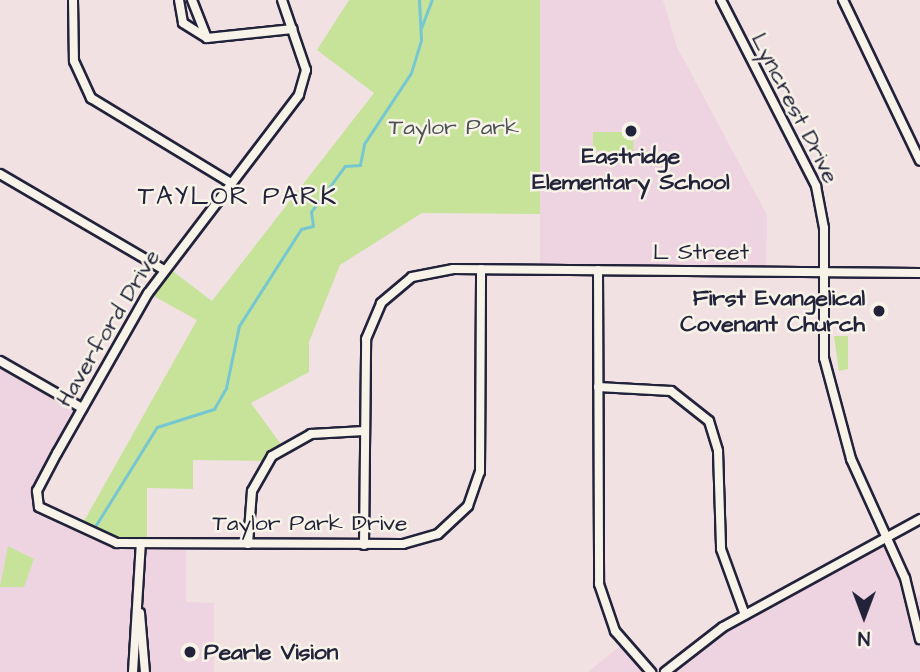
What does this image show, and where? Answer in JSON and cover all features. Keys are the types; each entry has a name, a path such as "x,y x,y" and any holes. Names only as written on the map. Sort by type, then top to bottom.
{"street":[{"path":"73,0 74,61 92,98 231,183"},
{"path":"179,0 183,23 208,38 293,29 282,0"},
{"path":"192,0 208,38"},
{"name":"Lyncrest Drive","path":"722,0 816,186 823,272 824,358 853,466 905,578 920,639"},
{"path":"843,0 920,161"},
{"name":"Haverford Drive","path":"37,503 82,408 164,270 299,95 306,70 293,29"},
{"path":"0,174 164,270"},
{"name":"L Street","path":"364,545 366,339 381,303 418,275 481,269 920,273"},
{"name":"Taylor Park Drive","path":"37,503 96,538 141,543 364,545 432,537 457,520 474,496 481,466 481,269"},
{"path":"598,270 601,593 615,631 651,672"},
{"path":"0,361 82,408"},
{"path":"598,387 671,391 709,421 718,445 722,557 745,615"},
{"path":"248,544 252,491 272,456 311,434 364,431"},
{"path":"665,672 692,646 920,519"},
{"path":"141,543 140,613 145,672"},
{"path":"133,672 140,613"}],"shaded area":[{"name":"Eastridge Elementary School","path":"540,0 663,0 677,47 767,215 766,271 540,269"},
{"path":"0,361 82,408 37,491 37,503 96,538 186,543 186,602 214,603 214,672 145,672 140,615 133,672 0,672"},
{"path":"886,538 912,599 920,595 920,672 665,672 684,652"},
{"path":"623,644 651,672 589,672 589,671"}],"green space":[{"name":"Taylor Park","path":"349,0 540,0 540,214 422,213 340,265 309,342 309,372 251,403 283,447 268,461 193,460 193,489 147,488 147,543 117,543 79,530 197,320 148,293 166,266 212,301 374,93 317,50"},
{"path":"593,132 634,132 633,160 593,149"},
{"path":"834,336 848,336 848,369 839,371"},
{"path":"8,546 34,559 24,587 0,587"}],"waterway":[{"path":"96,525 157,427 214,409 226,388 239,326 301,229 313,226 311,212 345,166 360,165 364,144 411,73 421,40 419,0"},
{"path":"421,28 432,0"}],"place":[{"name":"Eastridge Elementary School","path":"631,131"},
{"name":"First Evangelical Covenant Church","path":"879,311"},
{"name":"Pearle Vision","path":"190,652"}],"district":[{"name":"TAYLOR PARK","path":"238,197"}]}
